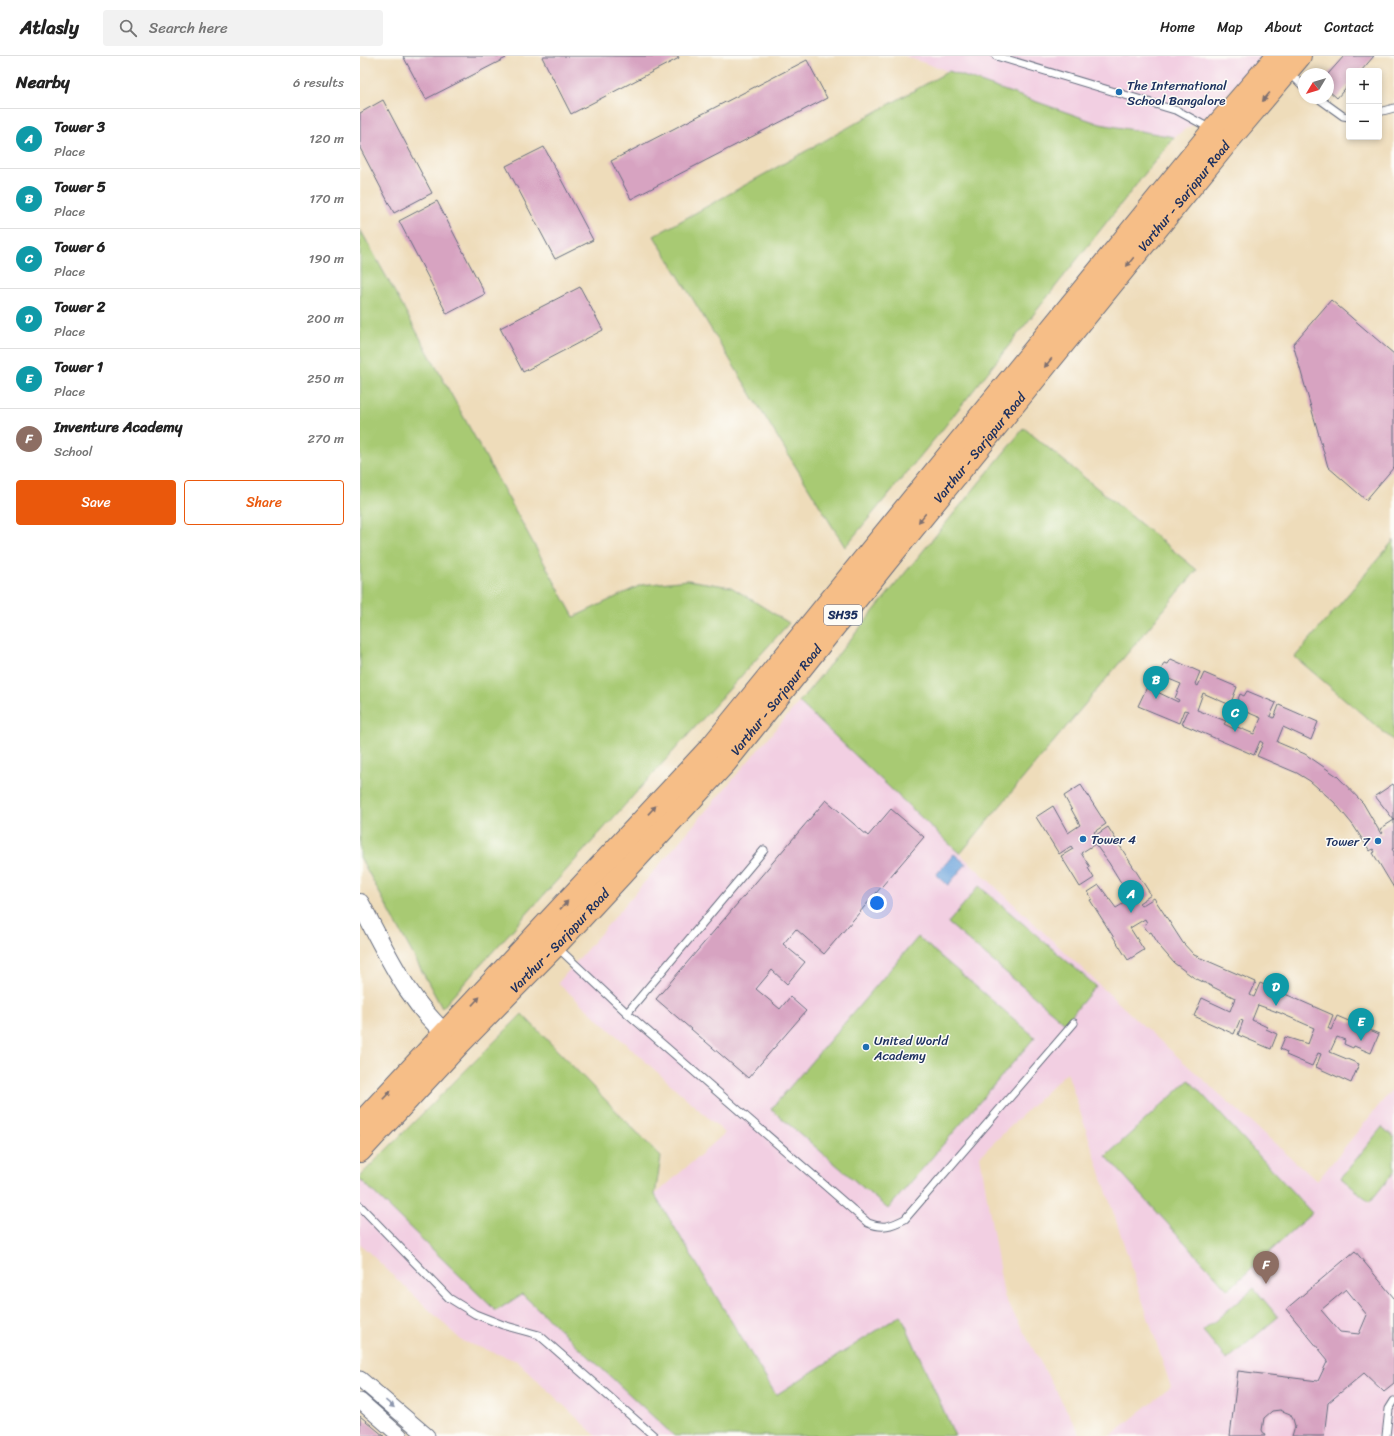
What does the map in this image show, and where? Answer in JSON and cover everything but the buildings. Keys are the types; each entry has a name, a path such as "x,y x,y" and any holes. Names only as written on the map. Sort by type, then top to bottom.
{"main road":[{"name":"Varthur - Sarjapur Road","path":"360,1151 452,1039 711,747 1213,130 1288,61"},
{"name":"Varthur - Sarjapur Road","path":"360,1124 556,946 726,762 1288,61"}],"street":[{"path":"360,903 401,978 431,1021 452,1039"},
{"path":"360,1379 427,1436"},
{"path":"360,1401 400,1436"}],"lane":[{"path":"996,56 1178,111 1213,130"},
{"path":"1288,61 1298,77"},
{"path":"1326,104 1346,116"},
{"path":"1382,111 1394,108"},
{"path":"627,1013 764,850"},
{"path":"556,946 627,1013 868,1223 879,1227 891,1226 905,1219 1074,1023"},
{"path":"360,1206 449,1298 475,1314 503,1325 539,1335 654,1436"},
{"path":"1386,1436 1389,1409 1394,1401"}],"shaded area":[{"name":"The International School Bangalore","path":"904,56 1262,56 1210,113 1174,137 1100,124"},
{"name":"United World Academy","path":"799,702 1139,1022 1317,1181 1394,1087 1394,1436 1110,1436 1171,1387 1067,1072 980,1156 1004,1296 1081,1436 955,1436 901,1315 776,1396 655,1195 725,1133 558,983"},
{"path":"360,1179 496,1311 522,1294 674,1436 596,1436 517,1361 462,1341 360,1244"}],"green space":[{"path":"949,71 1100,124 1174,137 942,430 845,547 654,236"},
{"path":"360,229 574,617 641,585 688,580 731,587 789,623 442,1008 360,857"},
{"path":"1024,428 1197,570 960,854 799,702"},
{"path":"1394,540 1394,741 1295,657"},
{"path":"979,886 1096,986 1065,1023 948,923"},
{"path":"918,937 1035,1037 888,1209 771,1109"},
{"path":"522,1014 661,1157 655,1195 776,1395 901,1315 955,1436 674,1436 522,1294 496,1311 360,1179 360,1176"},
{"path":"1189,1080 1312,1213 1228,1290 1106,1156"},
{"path":"1382,1127 1394,1137 1394,1172 1370,1202 1341,1178"},
{"path":"1254,1288 1278,1317 1227,1360 1203,1331"}],"water":[{"path":"954,854 966,864 948,885 936,875"}],"place":[{"name":"The International School Bangalore","path":"1119,92"},
{"name":"Tower 5","path":"1156,699"},
{"name":"Tower 6","path":"1235,732"},
{"name":"Tower 4","path":"1083,839"},
{"name":"Tower 7","path":"1378,841"},
{"name":"Tower 3","path":"1131,913"},
{"name":"Tower 2","path":"1276,1006"},
{"name":"Tower 1","path":"1361,1041"},
{"name":"United World Academy","path":"866,1047"},
{"name":"Inventure Academy","path":"1266,1284"}]}
